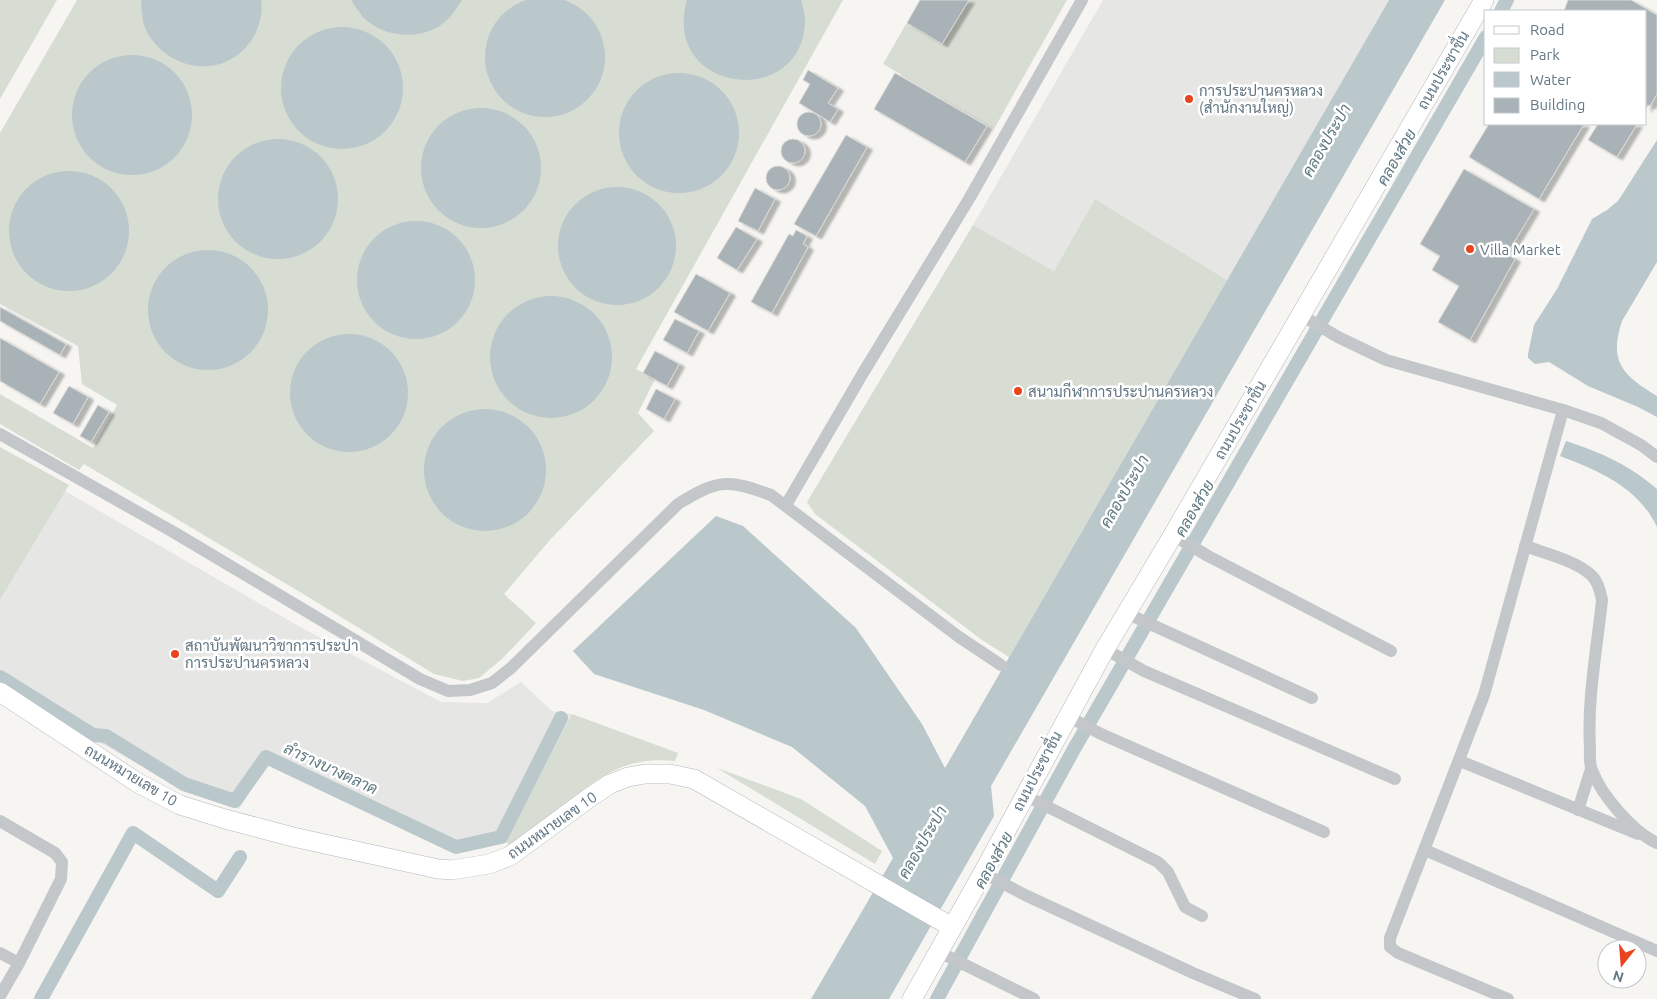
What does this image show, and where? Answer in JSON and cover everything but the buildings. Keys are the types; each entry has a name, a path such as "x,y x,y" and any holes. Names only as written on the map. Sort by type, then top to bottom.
{"main road":[{"name":"ถนนประชาชื่น","path":"912,999 944,955 946,924 989,876 1033,799 1073,719 1306,318 1484,0"},
{"name":"ถนนหมายเลข 10","path":"0,692 138,783 180,805 293,837 438,869 452,870 479,866 510,856 610,784 628,777 645,774 670,774 694,779 946,924"}],"street":[{"path":"786,505 968,199 1082,0"},
{"path":"1306,318 1338,337 1386,360 1563,410 1602,424 1641,444 1657,457"},
{"path":"1508,999 1398,954 1390,947 1390,938 1484,695 1563,410"},
{"path":"0,434 175,533 420,679 448,691 470,690 492,684 518,662 678,504 701,490 720,484 744,485 771,495 959,637 1002,665"},
{"path":"1179,539 1391,651"},
{"path":"1525,546 1580,566 1592,575 1599,587 1602,600 1590,710 1591,769 1578,810"},
{"path":"1133,616 1312,698"},
{"path":"1112,653 1144,671 1395,779"},
{"path":"1073,719 1101,734 1324,832"},
{"path":"1460,761 1653,841"},
{"path":"1591,769 1623,817 1653,841"},
{"path":"1033,799 1158,862 1168,872 1185,907 1202,916"},
{"path":"0,821 55,853 62,862 61,879 20,963 0,996"},
{"path":"1425,850 1657,951"},
{"path":"989,876 1193,973 1255,999"},
{"path":"0,953 20,963"},
{"path":"944,955 1034,999"}],"shaded area":[{"name":"การประปานครหลวง (สำนักงานใหญ่)","path":"1103,0 1389,0 1227,280 1095,199 1054,271 973,225"},
{"name":"สถาบันพัฒนาวิชาการประปา การประปานครหลวง","path":"65,491 302,628 441,702 487,703 521,682 552,711 572,714 504,841 455,853 269,762 239,809 168,781 95,740 0,680 0,600"}],"green space":[{"path":"0,0 57,0 0,99"},
{"path":"77,0 843,0 636,369 655,379 638,413 654,431 549,541 504,594 536,623 502,659 479,678 463,681 434,674 84,464 79,470 0,424 0,394 93,448 117,405 82,384 78,346 0,304 0,133"},
{"path":"920,0 1067,0 994,129 883,64"},
{"name":"สนามกีฬาการประปานครหลวง","path":"1095,199 1227,280 1009,657 982,640 815,514 807,502 973,225 1054,271"},
{"path":"0,447 69,485 0,600"},
{"path":"572,714 678,753 675,761 658,760 642,762 629,765 604,776 510,845 504,841"},
{"path":"717,768 801,799 882,851 875,864"}],"water":[{"path":"529,-1 561,-1 579,7 595,23 604,45 604,69 595,91 579,107 557,116 533,116 511,107 495,91 486,69 486,45 495,23 511,7"},
{"path":"141,0 261,0 262,4 257,30 245,48 233,58 219,64 204,66 189,65 174,59 161,50 145,28"},
{"path":"351,0 462,0 450,17 439,26 429,31 407,35 384,31 374,26 363,17"},
{"path":"687,0 801,0 805,19 799,48 783,68 761,78 736,79 712,72 694,56 684,32"},
{"name":"คลองประปา","path":"1389,0 1445,0 991,786 994,816 889,999 811,999 893,858 865,806 792,747 704,710 594,674 573,651 716,516 743,526 856,628 922,724 945,768"},
{"path":"342,27 365,32 385,45 398,65 403,88 398,111 385,131 365,144 342,149 319,144 299,131 286,111 281,88 286,65 299,45 319,32"},
{"path":"132,55 144,56 155,60 165,65 174,73 182,82 187,92 191,103 191,127 187,138 182,148 174,157 165,165 155,170 144,174 132,175 120,174 109,170 99,165 90,157 82,148 77,138 73,127 72,115 73,103 77,92 82,82 90,73 99,65 109,60 120,56"},
{"path":"679,73 702,77 722,90 735,110 739,133 735,156 722,176 702,189 679,193 656,189 636,176 623,156 619,133 623,110 636,90 656,77"},
{"path":"481,108 493,109 504,113 514,118 523,126 531,135 536,145 540,156 540,180 536,191 531,201 523,210 514,218 504,223 493,227 481,228 469,227 458,223 448,218 439,210 431,201 426,191 422,180 421,168 422,156 426,145 431,135 439,126 448,118 458,113 469,109"},
{"path":"278,139 301,143 321,156 334,176 338,199 334,222 321,242 301,255 278,259 255,255 235,242 222,222 218,199 222,176 235,156 255,143"},
{"path":"1657,140 1657,262 1622,321 1617,348 1618,358 1628,375 1657,396 1657,417 1588,386 1549,362 1535,364 1528,358 1528,354 1534,325 1557,289 1592,219 1618,201"},
{"path":"69,171 92,175 111,189 125,208 129,231 125,254 111,273 92,287 69,291 46,287 27,273 13,254 9,231 13,208 27,189 46,175"},
{"path":"617,187 640,191 659,204 672,223 676,246 672,269 659,288 640,301 617,305 594,301 575,288 562,269 558,246 562,223 575,204 594,191"},
{"path":"416,221 439,225 458,238 471,257 475,280 471,303 458,322 439,335 416,339 393,335 374,322 361,303 357,280 361,257 374,238 393,225"},
{"path":"208,250 231,254 250,268 264,287 268,310 264,333 250,352 231,366 208,370 185,366 166,352 152,333 148,310 152,287 166,268 185,254"},
{"path":"551,296 574,300 594,314 608,334 612,357 608,380 594,400 574,414 551,418 528,414 508,400 494,380 490,357 494,334 508,314 528,300"},
{"path":"349,334 372,338 391,351 404,370 408,393 404,416 391,435 372,448 349,452 326,448 307,435 294,416 290,393 294,370 307,351 326,338"},
{"path":"485,409 508,413 528,427 542,447 546,470 542,493 528,513 508,527 485,531 462,527 442,513 428,493 424,470 428,447 442,427 462,413"},
{"path":"1566,441 1614,460 1636,473 1657,489 1657,527 1639,501 1616,482 1560,456"}],"waterway":[{"name":"คลองส่วย","path":"1502,10 1507,0"},
{"name":"คลองส่วย","path":"937,999 1074,749 1484,40"},
{"name":"ลำรางบางตลาด","path":"0,677 93,735 106,736 184,784 235,801 266,757 456,847 501,837 561,718"},
{"path":"41,999 133,833 218,891 240,857"}],"place":[{"name":"การประปานครหลวง (สำนักงานใหญ่)","path":"1189,99"},
{"name":"Villa Market","path":"1470,249"},
{"name":"สนามกีฬาการประปานครหลวง","path":"1018,391"},
{"name":"สถาบันพัฒนาวิชาการประปา การประปานครหลวง","path":"175,654"}]}
